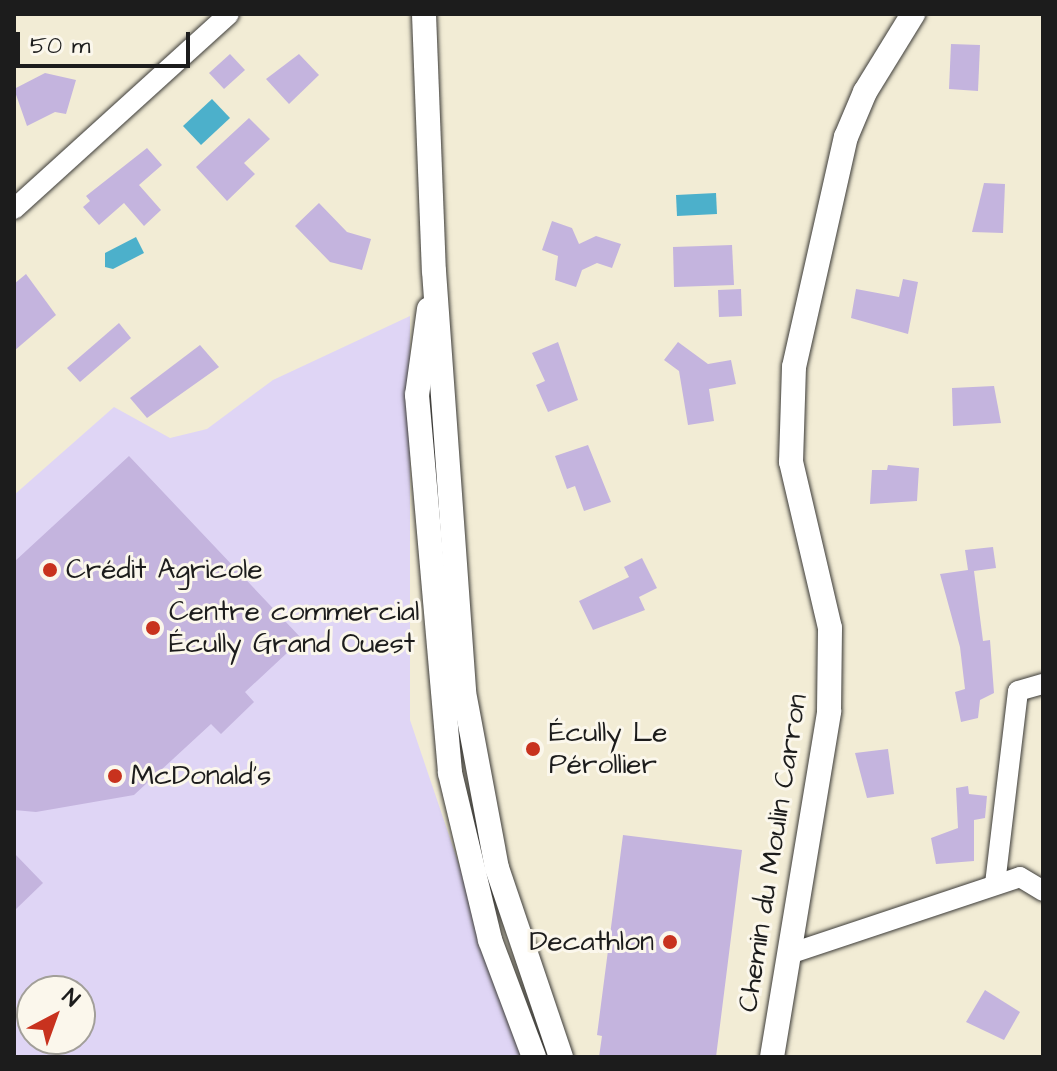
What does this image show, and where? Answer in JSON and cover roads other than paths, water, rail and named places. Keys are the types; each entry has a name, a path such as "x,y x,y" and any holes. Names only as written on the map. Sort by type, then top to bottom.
{"street":[{"path":"14,209 229,14"},
{"path":"424,14 434,271 464,692 497,868 561,1057"},
{"name":"Chemin du Moulin Carron","path":"772,1057 829,711 830,628 791,462 794,367 846,137 865,92 913,14"},
{"path":"434,271 417,395 439,693 460,828 490,940 534,1057"},
{"path":"436,653 462,653"},
{"path":"995,884 1018,691 1043,684"},
{"path":"439,693 464,692"},
{"path":"789,954 1043,870"},
{"path":"1020,877 1043,891"}],"water":[{"path":"212,99 230,118 201,145 183,126"},
{"path":"716,193 717,214 677,216 676,195"},
{"path":"136,237 144,253 113,269 105,267 105,253"}],"place":[{"name":"Crédit Agricole","path":"50,570"},
{"name":"Centre commercial Écully Grand Ouest","path":"153,628"},
{"name":"Écully Le Pérollier","path":"533,749"},
{"name":"McDonald's","path":"115,776"},
{"name":"Decathlon","path":"670,942"}]}
